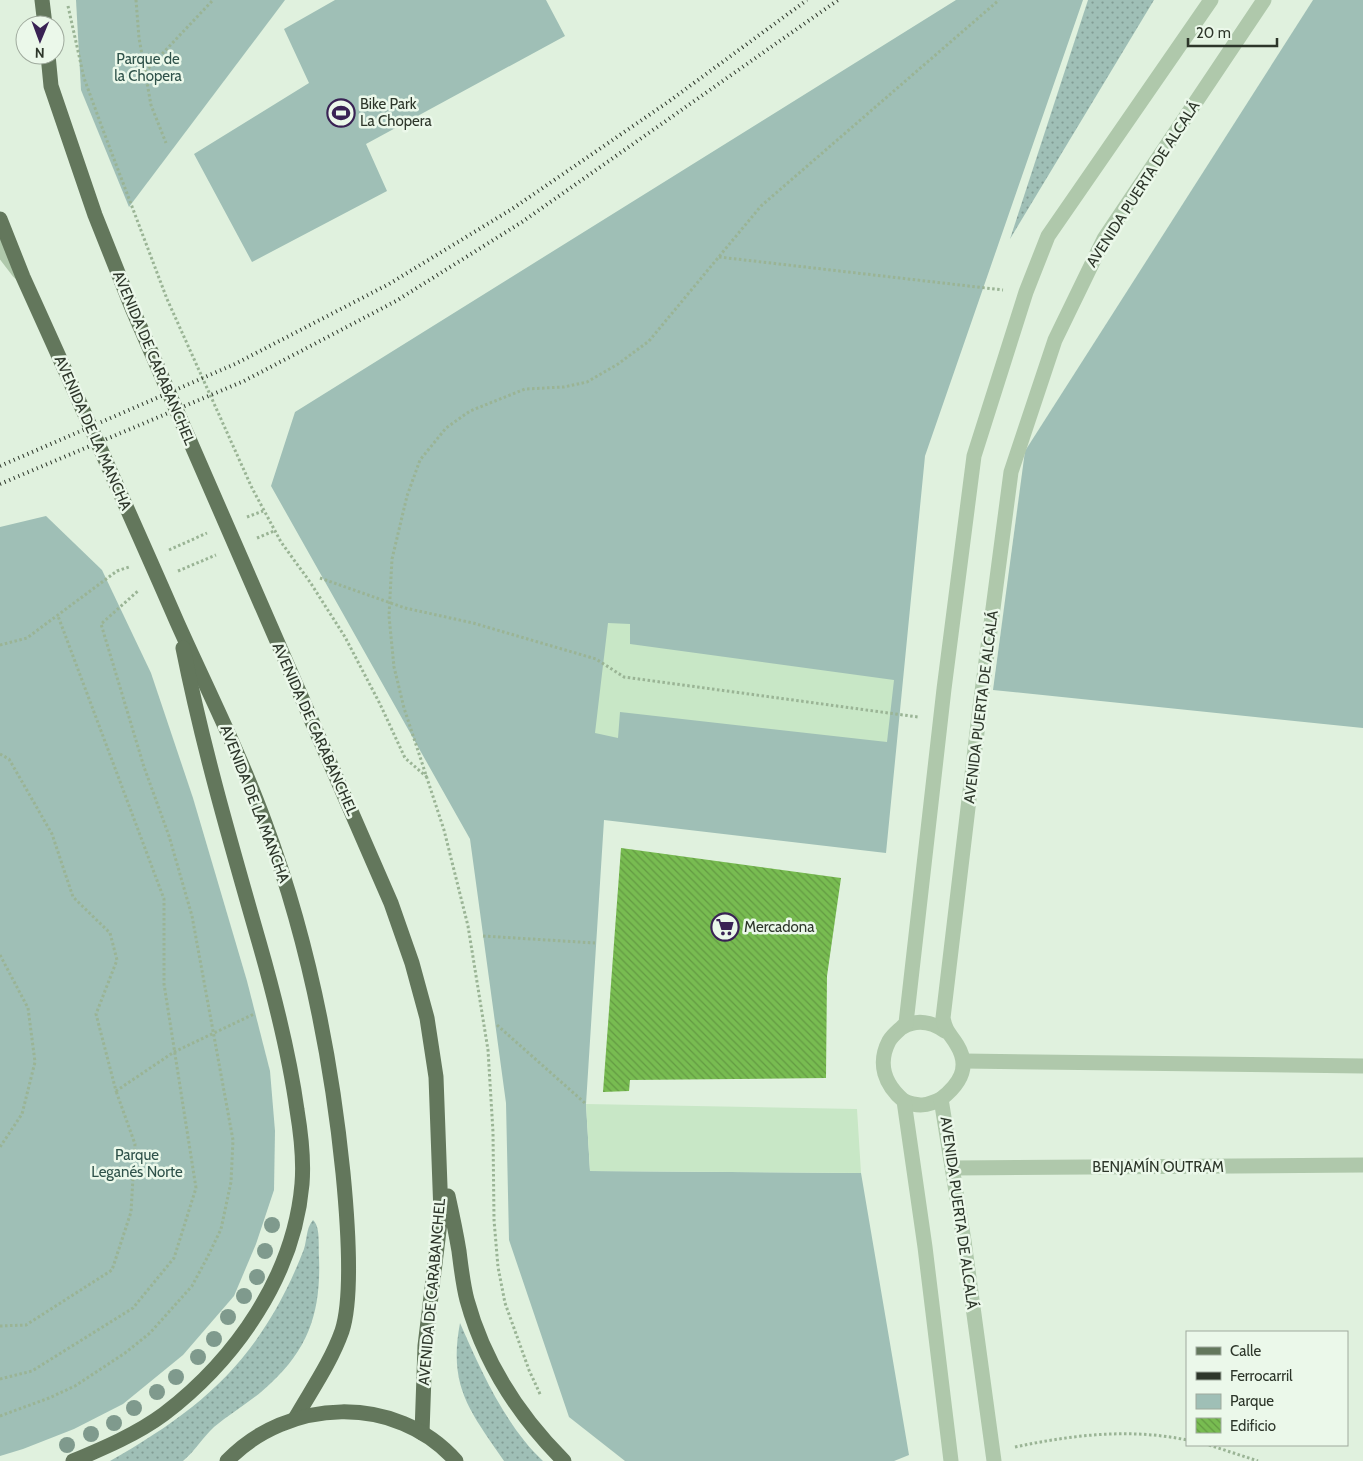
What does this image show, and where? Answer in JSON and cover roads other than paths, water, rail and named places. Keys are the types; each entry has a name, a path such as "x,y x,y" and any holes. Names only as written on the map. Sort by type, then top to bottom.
{"main road":[{"path":"42,0 44,15"},
{"name":"AVENIDA DE CARABANCHEL","path":"49,65 51,86 95,215 132,308 387,894 412,962 426,1018 436,1077 441,1214 425,1346 422,1433"},
{"name":"AVENIDA DE LA MANCHA","path":"0,219 23,277 243,767 278,860 305,951 330,1062 345,1197 348,1295 342,1329 327,1365 296,1417"},
{"path":"73,1461 118,1442 163,1414 202,1380 236,1343 261,1307 281,1270 294,1228 302,1184 302,1140 293,1078 276,1003 199,729 178,624"},
{"path":"439,1155 457,1241 466,1299 480,1338 496,1375 517,1406 545,1442 564,1461"},
{"path":"219,1461 256,1435 296,1417 339,1410 382,1416 422,1433 456,1461"},
{"path":"227,1461 239,1448"}],"street":[{"path":"903,1027 906,1023 940,720 974,456 1026,292 1048,236 1211,0"},
{"name":"AVENIDA PUERTA DE ALCALÁ","path":"945,1032 943,1018 950,954 1011,472 1055,340 1104,239 1264,0"},
{"path":"0,247 23,277"},
{"path":"941,1099 927,1106 915,1105 904,1101 890,1088 883,1072 885,1052 890,1039 910,1023 928,1023 945,1032 957,1044 964,1061 1363,1066"},
{"name":"AVENIDA PUERTA DE ALCALÁ","path":"964,1061 963,1072 956,1087 941,1099 953,1168 993,1457"},
{"path":"904,1101 925,1247 951,1461"},
{"name":"BENJAMÍN OUTRAM","path":"953,1168 1363,1165"}],"railway":[{"path":"0,466 235,364 389,284 512,209 668,102 807,0"},
{"path":"0,484 244,381 396,301 522,222 838,0"}],"place":[{"name":"Bike Park La Chopera","path":"341,113"},
{"name":"Mercadona","path":"725,927"}],"park label":[{"name":"Parque de la Chopera","path":"148,68"},
{"name":"Parque Leganés Norte","path":"137,1164"}]}
